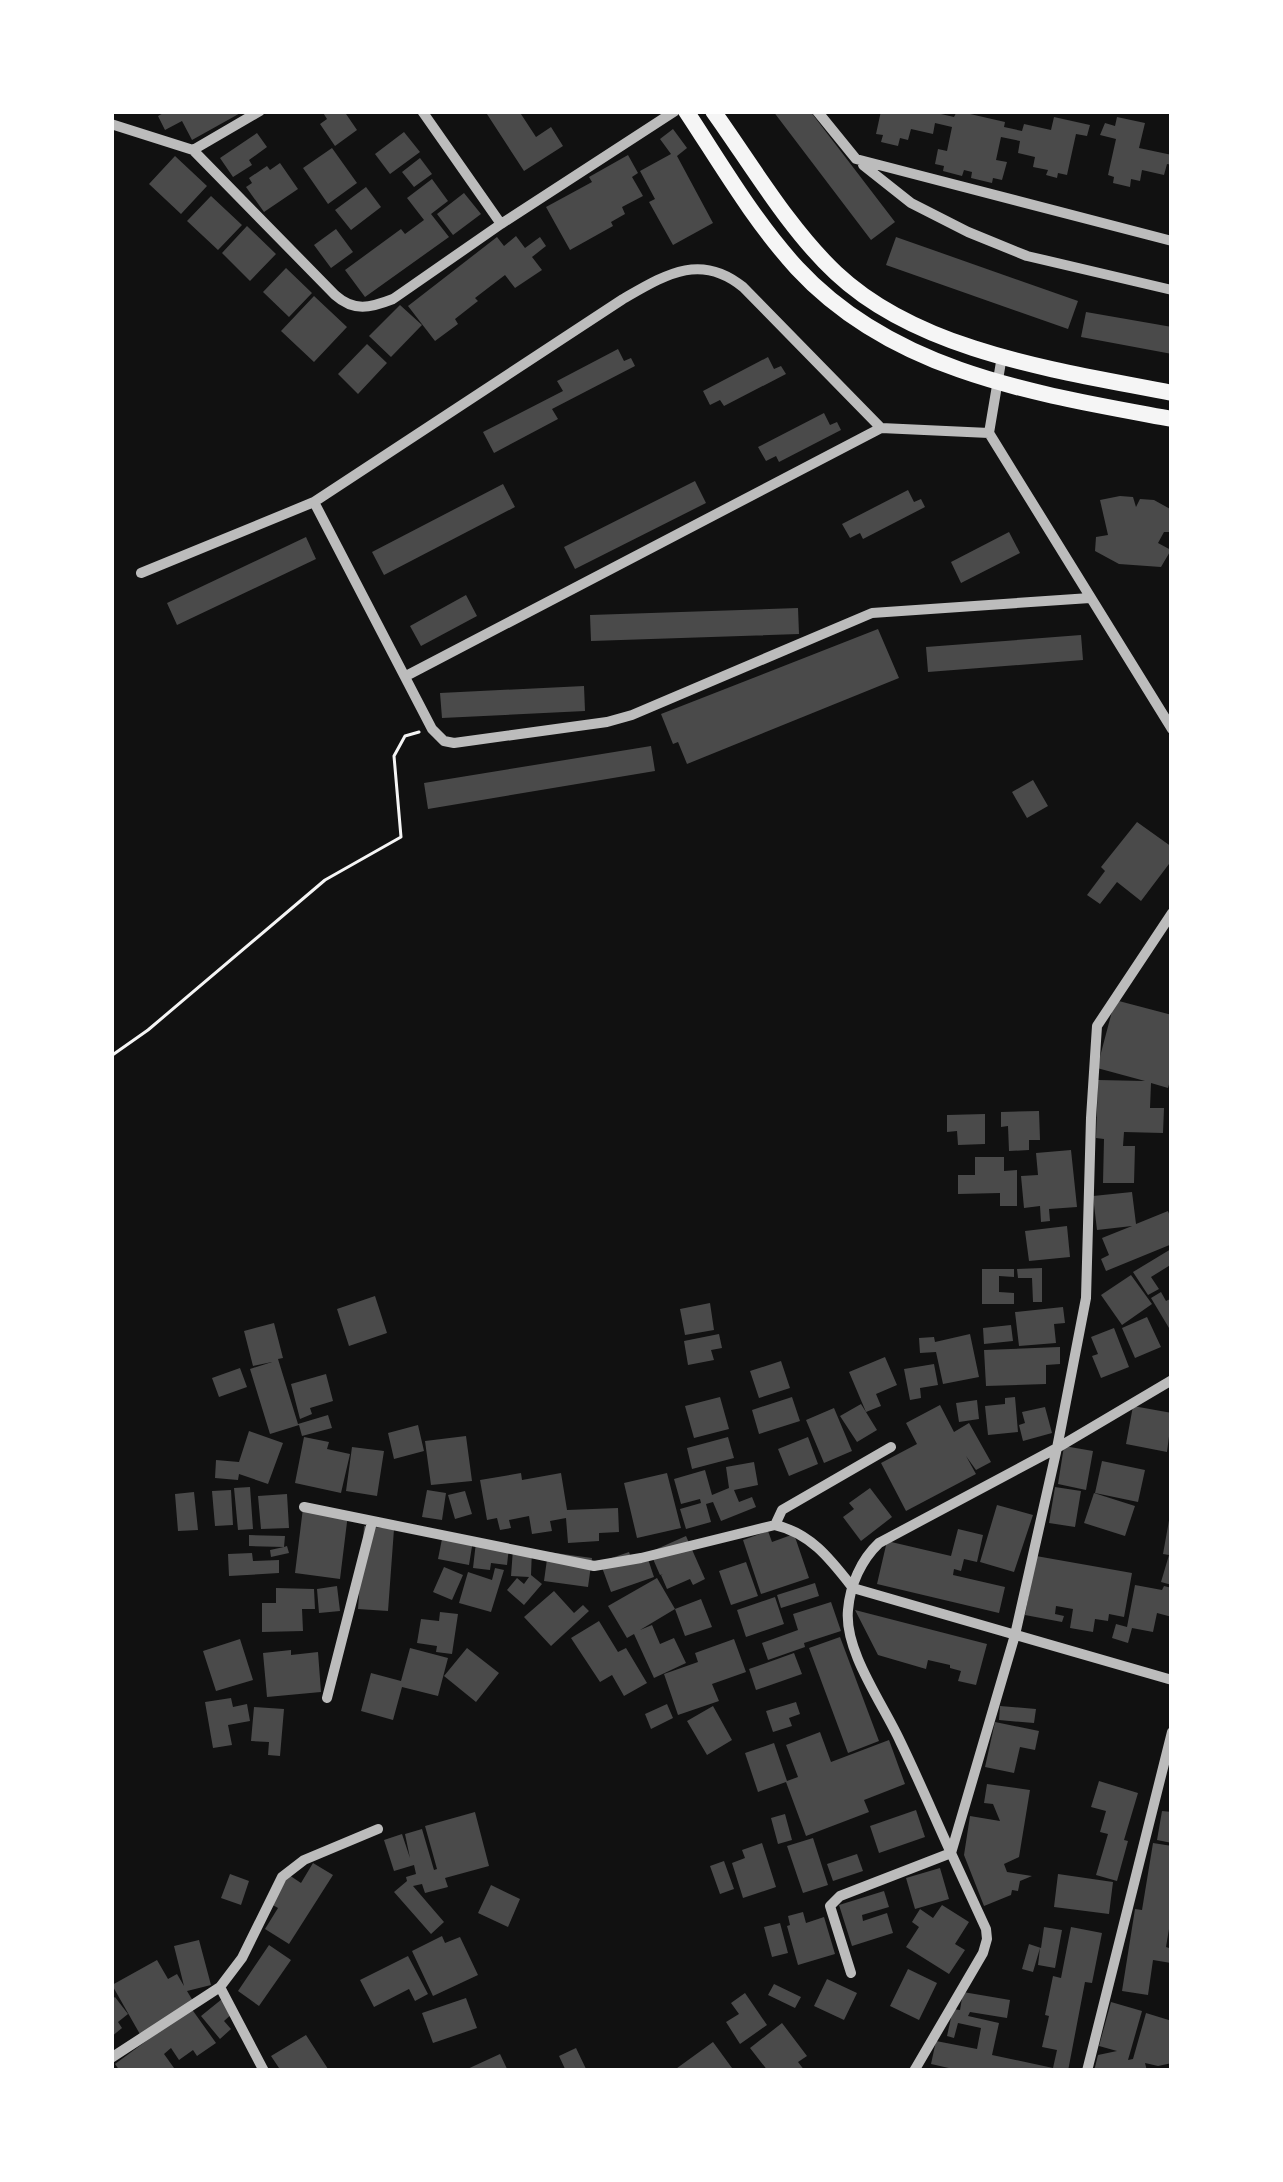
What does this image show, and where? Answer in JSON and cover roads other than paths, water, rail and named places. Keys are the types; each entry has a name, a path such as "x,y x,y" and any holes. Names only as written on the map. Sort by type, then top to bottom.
{"main road":[{"path":"686,111 795,266 824,295 885,340 997,381 1172,419"},
{"path":"713,111 813,250 840,277 896,316 1002,356 1172,393"}],"street":[{"path":"193,150 260,111"},
{"path":"422,111 501,224"},
{"path":"111,124 193,150 335,295 358,308 393,298 675,111"},
{"path":"817,111 856,159 910,203 1027,256 1172,290"},
{"path":"856,159 1172,241"},
{"path":"142,573 314,502 623,298 678,272 704,268 726,273 881,428"},
{"path":"1002,356 989,433 1172,729"},
{"path":"406,676 881,428 989,433"},
{"path":"314,502 432,728 444,741 632,715 872,613 1090,598"},
{"path":"951,1853 1015,1635 1085,1298 1097,1026 1172,913"},
{"path":"914,2071 983,1953 986,1929 860,1662 847,1613 853,1588 863,1562 879,1543 1172,1380"},
{"path":"775,1525 782,1510 891,1448"},
{"path":"304,1507 594,1566 775,1525 792,1529 817,1546 853,1588 1172,1680"},
{"path":"327,1698 372,1522"},
{"path":"1087,2071 1172,1732"},
{"path":"111,2058 220,1987 242,1958 282,1877 304,1860 378,1828"},
{"path":"851,1973 830,1906 834,1901 951,1853"},
{"path":"220,1987 264,2071"}]}
